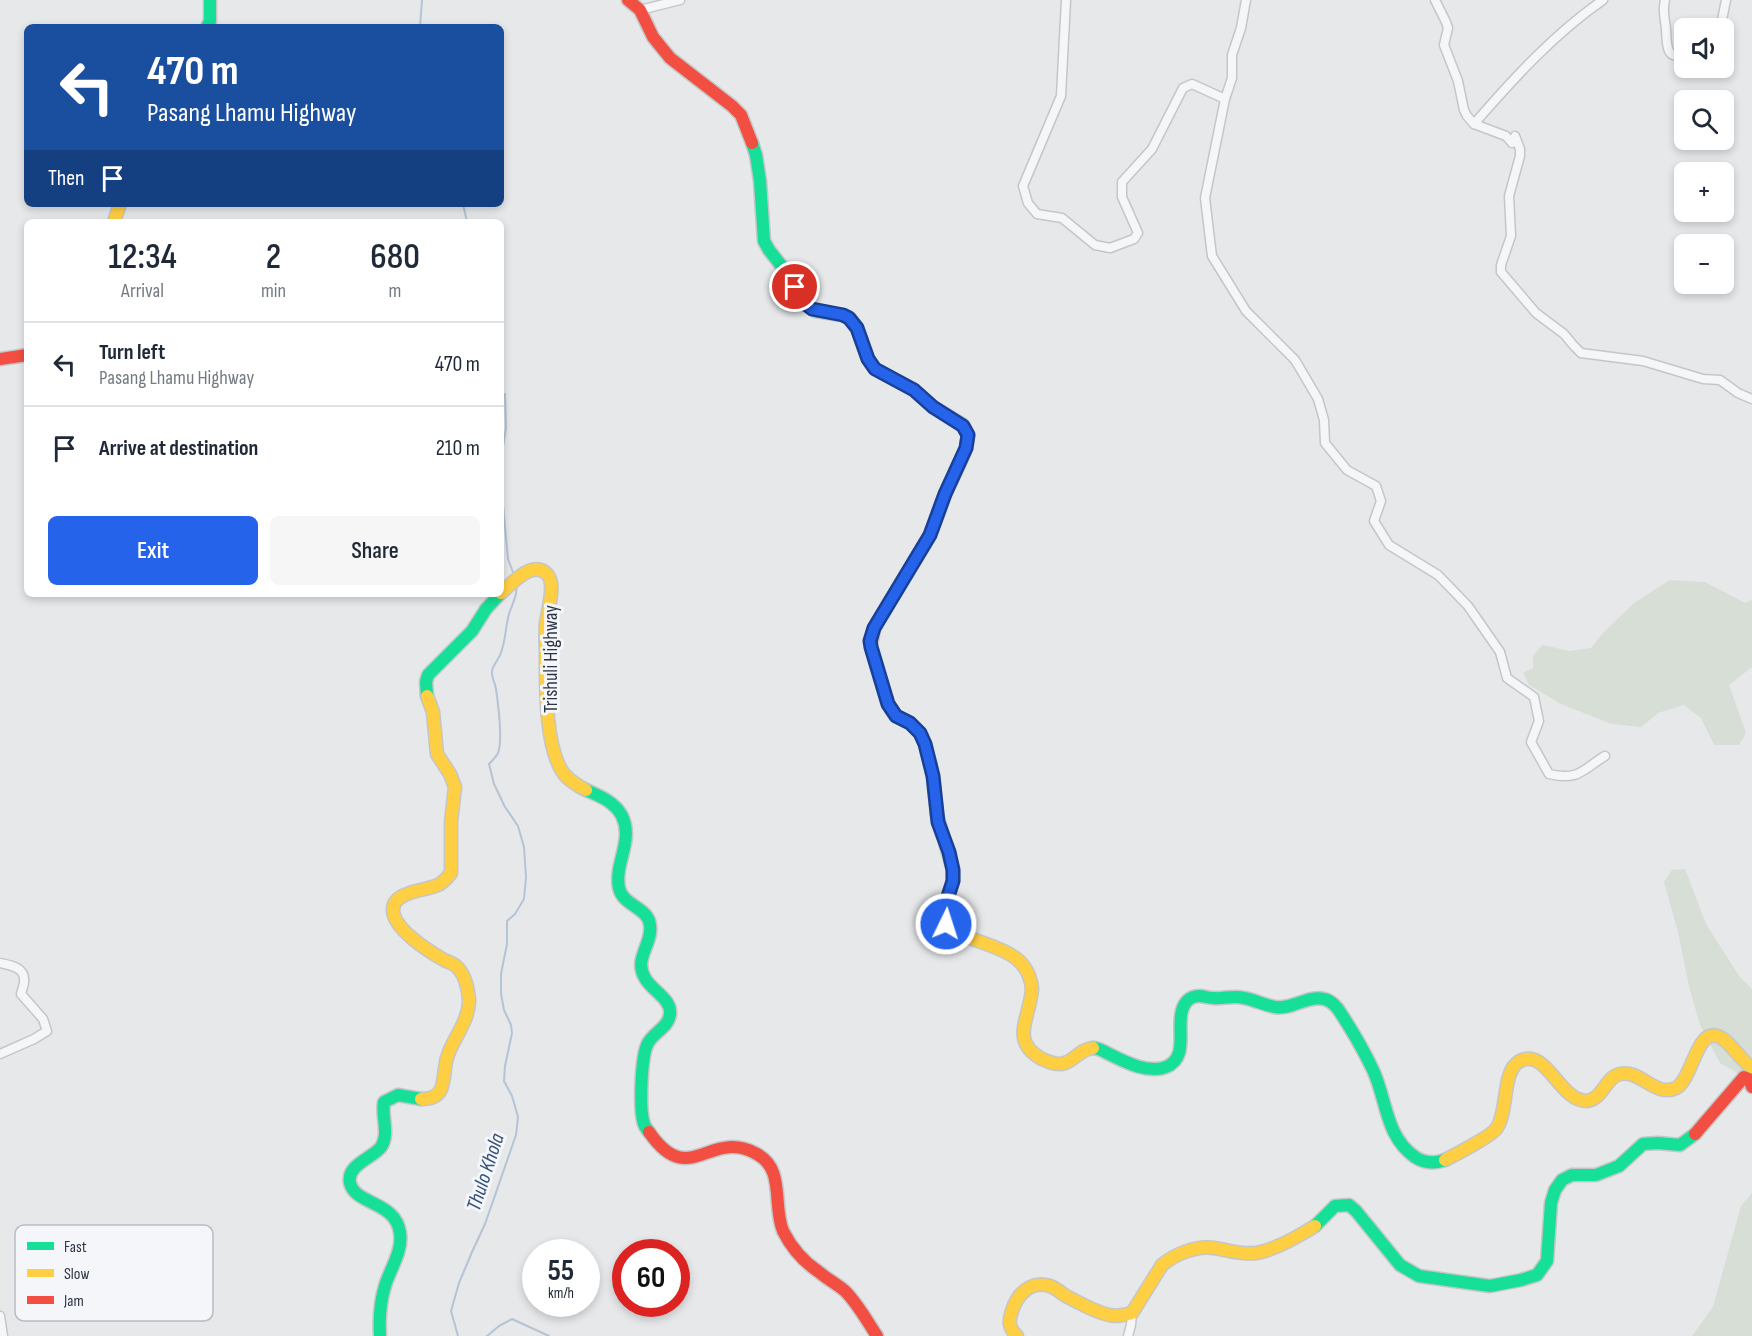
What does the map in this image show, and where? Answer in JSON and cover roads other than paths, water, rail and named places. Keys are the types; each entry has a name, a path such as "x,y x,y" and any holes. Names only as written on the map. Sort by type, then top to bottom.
{"street":[{"path":"208,24 210,0"},
{"path":"628,0 640,10 653,37 664,52 741,115 757,162 764,241 807,305 815,310 849,318 857,328 868,359 875,369 914,390 933,407 960,423 968,431 969,438 966,448 945,494 930,535 874,628 870,641 888,704 896,716 914,726 925,744 934,784 938,822 953,870 953,881 942,919 959,932 1008,952 1022,963 1029,975 1031,987 1023,1038 1028,1049 1054,1065 1065,1064 1085,1050 1094,1048 1148,1069 1159,1069 1169,1066 1178,1058 1181,1044 1181,1016 1186,1002 1194,996 1240,997 1280,1008 1326,999 1336,1006 1372,1068 1381,1090 1387,1118 1395,1135 1415,1157 1432,1163 1448,1159 1496,1129 1503,1112 1511,1072 1522,1060 1529,1059 1540,1063 1570,1094 1576,1099 1585,1101 1596,1098 1612,1077 1620,1073 1635,1075 1658,1088 1677,1088 1688,1076 1700,1045 1706,1038 1713,1035 1725,1040 1739,1058 1752,1068"},
{"path":"640,10 680,0"},
{"path":"1066,0 1061,96 1023,186 1028,203 1037,214 1062,218 1095,245 1110,248 1134,239 1138,233 1122,197 1122,182 1152,149 1183,88 1192,84 1225,99"},
{"path":"1246,0 1241,28 1232,55 1232,78 1225,99 1204,198 1212,256 1246,311 1295,360 1318,399 1324,420 1325,443 1347,470 1376,486 1381,501 1374,521 1389,545 1437,575 1468,606 1500,652 1507,678 1534,697 1539,721 1531,742 1549,774 1562,777 1577,775 1605,756"},
{"path":"1435,0 1442,5 1448,28 1444,45 1458,81 1467,116 1474,123 1506,136 1512,143 1515,136 1518,141 1520,161 1509,202 1511,236 1500,269 1504,276 1536,313 1564,334 1581,353 1639,360 1703,379 1720,380 1738,393 1752,399"},
{"path":"1474,123 1519,74 1583,14 1603,0"},
{"path":"1665,0 1662,12 1668,50 1674,55"},
{"path":"1722,18 1726,0"},
{"path":"0,359 24,355"},
{"name":"Trishuli Highway","path":"504,590 533,570 547,573 551,589 546,624 546,699 555,752 569,779 614,805 622,815 628,831 618,878 620,890 622,896 649,919 647,943 640,960 641,972 650,986 668,1004 670,1010 668,1022 648,1042 643,1057 642,1111 645,1126 661,1147 677,1158 685,1159 719,1147 730,1147 753,1150 769,1162 776,1176 779,1221 788,1240 807,1262 848,1294 877,1336"},
{"name":"Trishuli Highway","path":"380,1336 379,1320 385,1286 396,1258 400,1233 390,1211 355,1191 350,1185 351,1175 381,1147 386,1138 382,1116 384,1102 395,1094 423,1099 437,1095 441,1090 445,1060 465,1022 469,1000 466,981 457,967 426,948 400,927 393,908 399,898 442,884 451,873 451,822 455,788 450,774 437,754 433,712 426,693 426,682 428,675 472,631 496,597"},
{"path":"0,963 14,966 24,975 21,994 43,1019 47,1031 0,1054"},
{"path":"1128,1336 1132,1313 1162,1265 1169,1259 1196,1248 1211,1247 1244,1254 1257,1253 1299,1236 1317,1225 1335,1206 1341,1204 1349,1205 1356,1211 1400,1265 1419,1276 1490,1286 1521,1281 1537,1275 1547,1261 1551,1203 1555,1190 1562,1180 1572,1175 1596,1175 1619,1166 1643,1144 1680,1145 1696,1134 1744,1077 1749,1079 1752,1087"},
{"path":"1017,1336 1009,1324 1018,1295 1025,1289 1040,1285 1050,1286 1101,1313 1116,1316 1132,1313"},
{"path":"0,1316 3,1336"}],"waterway":[{"name":"Thulo Khola","path":"420,24 422,0"},
{"name":"Thulo Khola","path":"464,207 466,219"},
{"name":"Thulo Khola","path":"504,394 506,428 504,440"},
{"name":"Thulo Khola","path":"504,516 508,559 514,575"},
{"name":"Thulo Khola","path":"458,1336 451,1311 459,1283 485,1224 516,1135 518,1117 512,1096 504,1081 512,1033 501,994 501,974 507,944 507,921 515,914 524,899 526,877 524,847 518,826 505,807 494,784 489,764 498,753 500,739 498,703 492,671 503,645 516,584"},
{"name":"Thulo Khola","path":"487,1336 512,1319 549,1336"}]}
